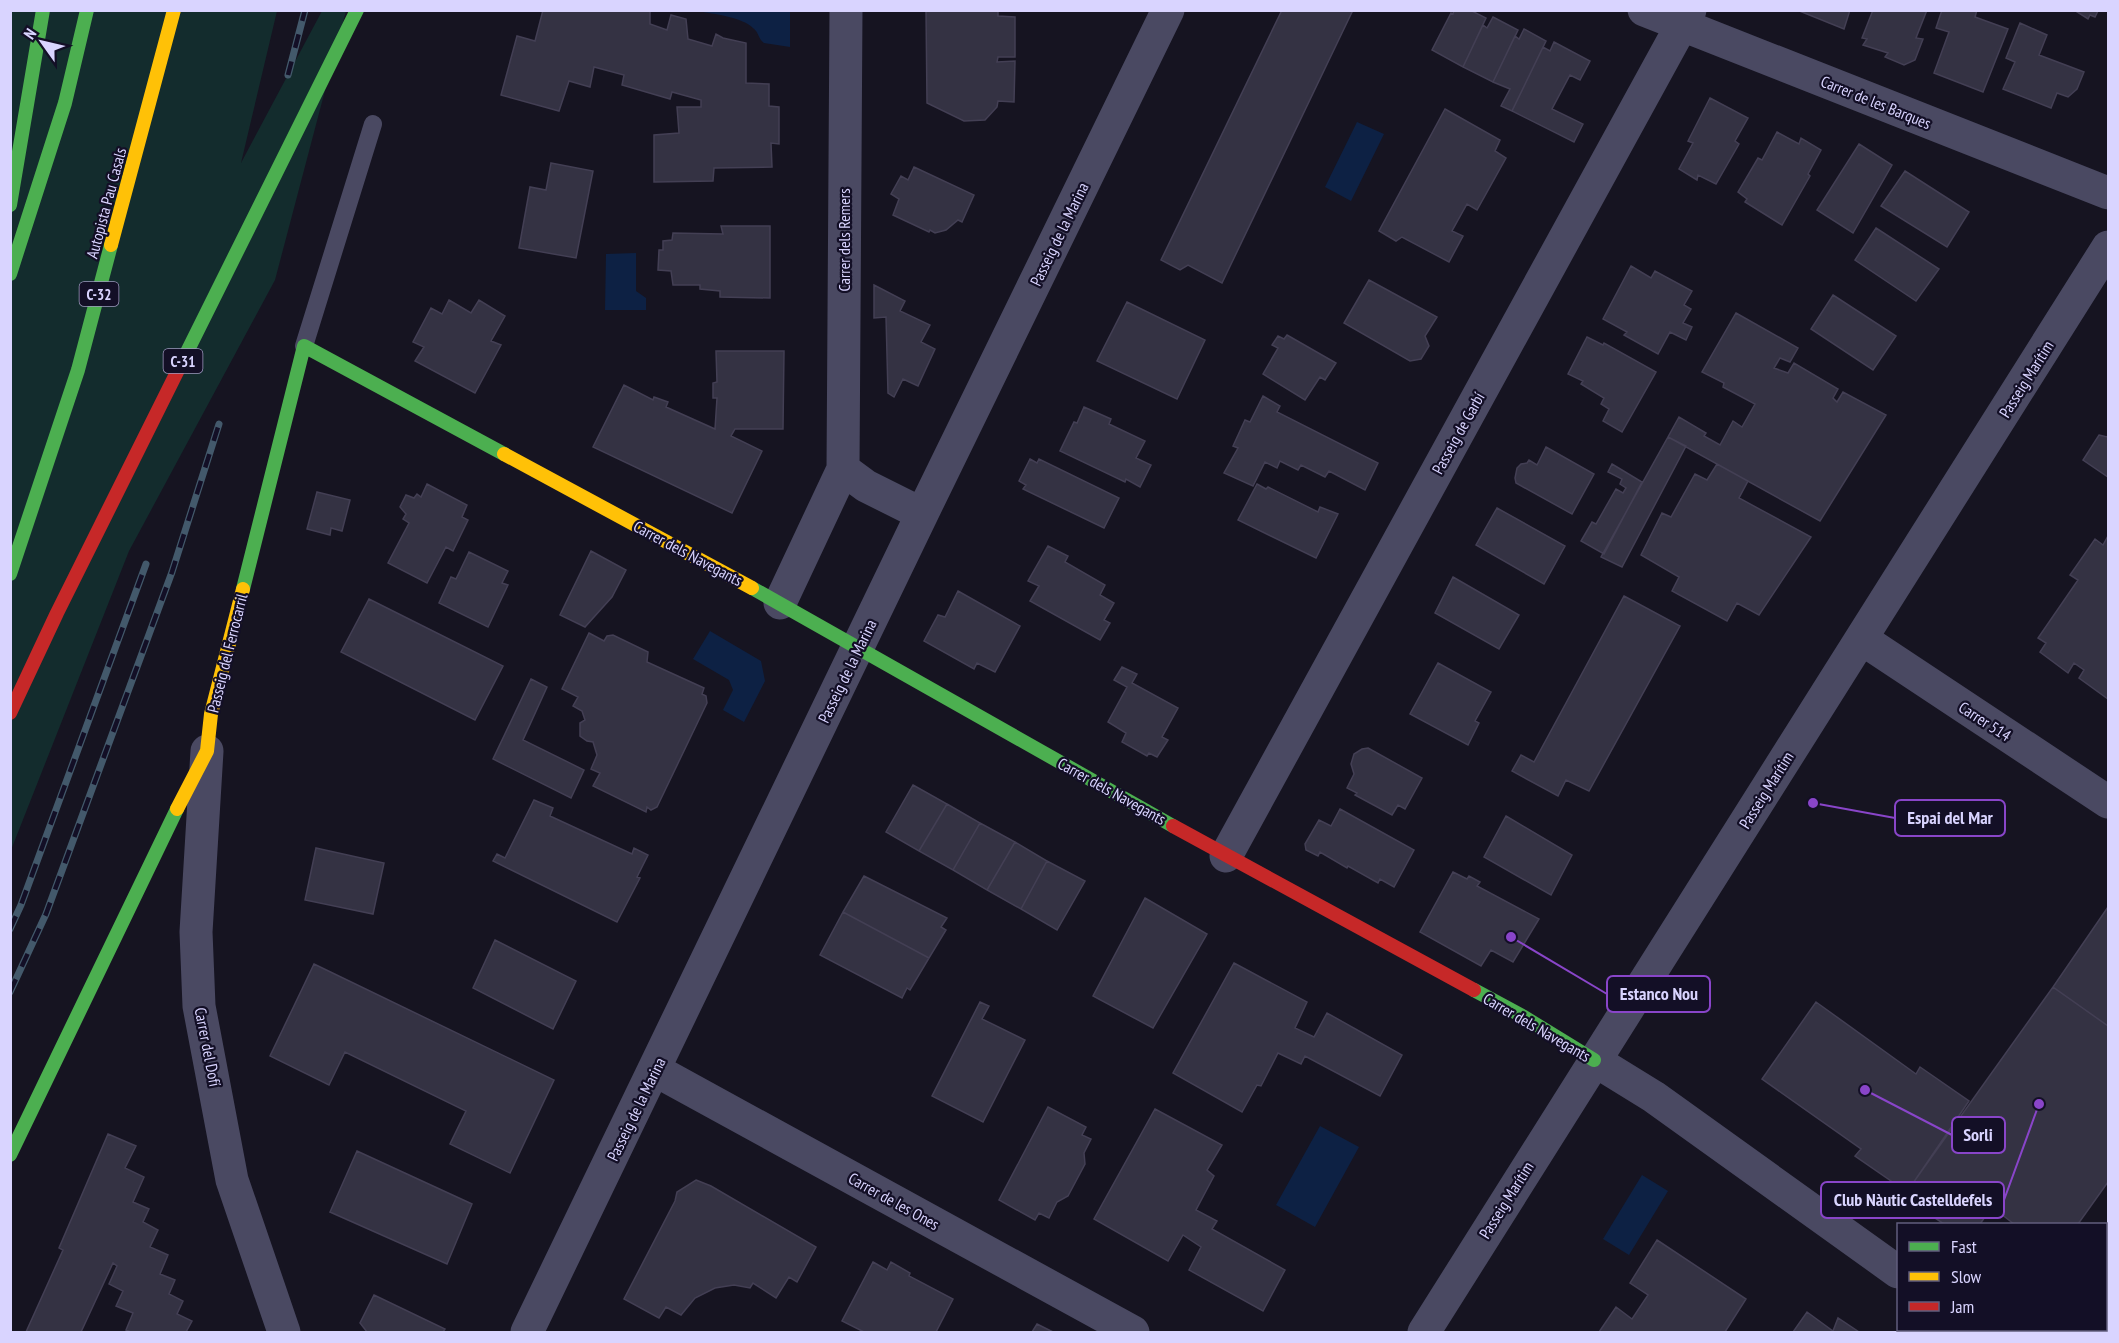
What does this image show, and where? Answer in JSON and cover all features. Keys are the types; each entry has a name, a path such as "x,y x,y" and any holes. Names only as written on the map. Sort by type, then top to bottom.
{"main road":[{"path":"10,205 43,10"},
{"path":"10,274 65,103 87,10"},
{"name":"Autopista Pau Casals","path":"10,574 78,370 174,10"},
{"name":"C-31","path":"10,713 57,613 357,10"},
{"name":"Carrer dels Navegants","path":"304,346 780,603 1227,856 1524,1017 1594,1060"},
{"name":"Passeig del Ferrocarril","path":"10,1155 169,825 207,752 211,714 304,346"}],"street":[{"name":"Carrer dels Remers","path":"780,603 843,469 846,10"},
{"name":"Passeig de la Marina","path":"527,1332 1168,10"},
{"name":"Carrer de les Barques","path":"1644,10 1686,18 2109,194"},
{"name":"Passeig de Garbí","path":"1227,856 1686,18"},
{"name":"Passeig Marítim","path":"1424,1332 2109,247"},
{"path":"843,469 866,486 922,514"},
{"name":"Carrer 514","path":"1862,639 2109,802"},
{"name":"Carrer del Dofí","path":"207,752 196,932 199,1006 232,1180 284,1332"},
{"name":"Carrer dels Navegants","path":"1594,1060 1654,1097 1897,1271"},
{"name":"Carrer de les Ones","path":"655,1070 1133,1332"}],"lane":[{"name":"Passeig del Ferrocarril","path":"304,346 373,123"}],"green space":[{"path":"11,11 277,11 241,163 322,11 346,11 275,280 129,551 11,850"}],"water":[{"path":"698,11 790,11 790,47 764,43 755,30 742,21"},
{"path":"1357,122 1384,134 1351,201 1325,187"},
{"path":"636,253 636,291 646,298 646,310 605,310 606,254"},
{"path":"710,631 761,661 765,681 744,722 723,710 733,690 729,680 693,659"},
{"path":"1320,1126 1359,1147 1315,1227 1276,1205"},
{"path":"1642,1175 1668,1191 1629,1255 1603,1239"}],"building":[{"path":"543,10 650,10 650,24 667,30 671,15 686,19 688,39 712,46 716,34 723,38 746,43 746,83 769,84 769,106 779,107 779,144 771,143 772,167 714,168 713,181 654,182 654,135 679,133 677,107 701,107 701,100 672,92 670,99 622,85 624,75 594,67 590,87 569,81 559,111 501,95 517,36 535,41"},
{"path":"926,10 998,10 998,16 1015,17 1015,57 998,57 997,62 1015,61 1014,102 998,101 997,107 985,120 964,121 927,103"},
{"path":"1282,10 1353,10 1222,283 1188,265 1180,270 1161,260"},
{"path":"1454,10 1470,10 1486,18 1463,67 1432,50"},
{"path":"1797,10 1850,10 1844,29"},
{"path":"1873,10 1927,10 1916,38 1923,39 1915,60 1904,65 1885,57 1888,53 1863,45 1867,39 1862,38"},
{"path":"1942,10 1977,10 1975,17 2008,29 1983,92 1934,73 1949,32 1936,28"},
{"path":"2074,10 2100,10 2095,17 2090,15 2088,19"},
{"path":"1493,17 1518,30 1493,82 1463,67 1483,25 1487,28"},
{"path":"2020,23 2047,35 2039,55 2084,72 2077,89 2068,97 2057,93 2051,108 2003,89 2015,62 2006,58"},
{"path":"1524,29 1546,41 1512,111 1501,106 1510,89 1493,82 1515,36 1519,39"},
{"path":"1554,42 1590,61 1580,80 1570,75 1552,109 1583,124 1574,142 1512,111 1543,47 1550,51"},
{"path":"1710,98 1748,118 1735,141 1739,144 1716,184 1698,175 1697,180 1679,169 1693,143 1688,141"},
{"path":"1445,109 1500,140 1495,151 1506,158 1477,210 1467,204 1452,231 1463,236 1449,262 1402,237 1396,241 1379,231"},
{"path":"1777,132 1799,144 1801,138 1821,150 1808,174 1810,176 1782,225 1745,202 1747,199 1738,192 1758,158 1762,160"},
{"path":"1859,144 1892,165 1853,233 1817,210"},
{"path":"551,163 593,171 576,258 519,248 530,187 546,190"},
{"path":"914,167 974,195 962,222 958,220 946,230 935,233 893,215 899,199 891,194 901,176 908,180"},
{"path":"1905,171 1969,212 1947,247 1881,206"},
{"path":"721,226 770,226 770,298 720,297 720,291 700,289 700,285 673,285 671,271 658,270 659,250 663,250 663,241 672,240 673,233 723,234"},
{"path":"1876,228 1939,269 1916,301 1855,260"},
{"path":"1631,266 1651,278 1655,271 1692,291 1684,305 1691,309 1683,323 1692,327 1686,340 1670,332 1658,354 1624,335 1627,332 1603,319"},
{"path":"1369,280 1437,317 1425,336 1429,346 1421,359 1410,361 1344,323"},
{"path":"874,285 905,301 900,311 930,325 921,342 935,349 918,386 903,379 894,397 888,393 886,317 874,318"},
{"path":"1833,295 1896,336 1873,370 1811,329"},
{"path":"449,300 471,313 479,300 505,316 491,341 501,345 475,393 415,361 424,347 413,342 431,308 442,314"},
{"path":"1127,302 1205,340 1177,399 1097,361"},
{"path":"1736,313 1798,348 1790,362 1780,358 1774,368 1788,373 1794,363 1838,389 1833,398 1837,402 1843,392 1886,415 1820,521 1668,437 1679,417 1706,433 1704,436 1720,445 1733,421 1742,427 1755,404 1723,387 1724,383 1702,372"},
{"path":"1287,335 1336,363 1325,380 1320,377 1305,400 1263,374 1278,348 1272,345 1278,336 1284,339"},
{"path":"1587,337 1603,345 1604,343 1656,372 1622,432 1603,421 1609,409 1601,404 1604,398 1581,384 1583,381 1568,374"},
{"path":"716,351 784,351 783,429 735,429 731,436 762,451 732,513 593,447 624,385 653,400 654,397 668,402 666,407 715,429 717,398 713,398 713,383 717,382"},
{"path":"1263,396 1280,406 1277,412 1378,463 1365,490 1329,471 1325,477 1301,465 1298,470 1280,461 1277,468 1265,462 1253,486 1224,473 1238,448 1233,446 1245,420 1250,422"},
{"path":"1084,407 1111,419 1109,424 1145,441 1136,458 1151,465 1140,487 1060,451"},
{"path":"2099,435 2107,437 2108,435 2108,477 2083,460"},
{"path":"1668,437 1686,446 1622,567 1601,557"},
{"path":"1546,447 1594,474 1572,514 1516,483 1517,468 1529,460 1537,465"},
{"path":"1030,459 1037,463 1039,459 1119,498 1104,528 1023,489 1026,485 1019,481"},
{"path":"1612,464 1642,482 1604,554 1581,541 1592,522 1596,524 1616,489 1623,493 1626,488 1620,484 1622,479 1608,472"},
{"path":"1717,464 1748,481 1739,498 1811,537 1759,615 1737,603 1727,621 1672,591 1679,577 1641,555 1662,513 1671,517 1695,474 1707,480"},
{"path":"427,484 467,505 462,517 468,520 453,551 446,547 427,583 388,563 409,523 403,519 406,514 400,507 406,495 414,498 417,494 421,497"},
{"path":"1257,484 1266,489 1268,487 1318,512 1320,507 1338,514 1316,558 1238,520"},
{"path":"317,492 350,500 342,531 331,528 330,535 307,529"},
{"path":"1497,508 1565,546 1544,584 1476,545"},
{"path":"2108,536 2108,699 2079,678 2084,670 2074,663 2068,673 2040,652 2046,643 2038,638 2078,580 2070,575 2095,539 2103,545"},
{"path":"1048,546 1068,556 1065,562 1105,585 1100,595 1114,603 1104,620 1110,623 1100,640 1030,601 1039,586 1028,581"},
{"path":"591,551 626,570 612,597 585,627 560,615"},
{"path":"469,552 508,571 502,583 508,585 488,627 439,603 451,577 456,579"},
{"path":"1453,577 1519,615 1499,649 1435,613"},
{"path":"958,591 1020,626 995,672 977,663 974,669 924,641 938,615 945,617"},
{"path":"1624,596 1680,626 1589,791 1566,780 1558,796 1512,771 1521,755 1534,762"},
{"path":"369,599 503,666 475,720 341,652"},
{"path":"589,633 604,641 607,636 613,635 648,652 647,662 704,688 702,694 706,696 707,703 657,807 651,810 647,807 646,812 593,786 600,773 591,769 597,755 593,742 580,736 580,723 585,720 582,711 573,706 578,697 562,689"},
{"path":"1438,663 1491,692 1475,721 1479,723 1468,745 1410,714"},
{"path":"1122,667 1137,674 1132,683 1178,708 1162,737 1168,740 1157,757 1149,753 1147,756 1122,742 1126,733 1108,722 1127,687 1114,680"},
{"path":"531,679 547,687 523,740 584,770 571,798 493,759"},
{"path":"1368,748 1422,778 1405,809 1398,805 1392,815 1355,795 1357,793 1347,788 1354,774 1351,764 1354,754"},
{"path":"913,785 947,804 919,851 886,832"},
{"path":"534,800 553,808 550,816 632,854 634,848 648,855 637,877 640,878 617,922 493,861 497,854 505,858"},
{"path":"947,804 980,823 953,870 919,851"},
{"path":"1340,809 1414,850 1394,887 1380,879 1378,883 1320,852 1318,856 1306,850 1305,844 1319,820 1331,826"},
{"path":"1506,816 1572,855 1551,895 1484,857"},
{"path":"980,823 1015,842 987,890 953,870"},
{"path":"1015,842 1047,861 1021,909 987,890"},
{"path":"316,848 384,863 373,914 305,900"},
{"path":"1047,861 1085,881 1057,930 1021,909"},
{"path":"1453,872 1467,879 1469,876 1480,882 1477,886 1539,919 1513,962 1491,950 1481,966 1420,932"},
{"path":"864,876 947,918 941,927 946,930 929,958 843,912"},
{"path":"1145,898 1207,934 1153,1028 1093,996"},
{"path":"2108,907 2108,1026 2053,987"},
{"path":"843,912 929,958 910,990 907,988 902,998 820,955"},
{"path":"495,940 576,981 553,1029 473,988"},
{"path":"1234,963 1307,1002 1295,1028 1314,1037 1327,1013 1402,1055 1380,1096 1305,1056 1301,1064 1278,1053 1261,1086 1257,1085 1242,1112 1173,1073"},
{"path":"314,964 554,1080 510,1173 450,1144 466,1111 345,1052 329,1085 270,1056"},
{"path":"2053,987 2108,1026 2108,1182 2079,1223 2013,1223 1992,1207 1981,1223 1942,1223 1903,1197"},
{"path":"980,1002 989,1006 982,1019 1025,1040 983,1122 932,1096"},
{"path":"1816,1002 1916,1074 1920,1067 1969,1101 1907,1192 1855,1156 1861,1149 1762,1079"},
{"path":"1048,1107 1086,1127 1082,1135 1091,1139 1084,1153 1085,1164 1068,1196 1057,1202 1049,1218 1039,1213 1035,1220 999,1200"},
{"path":"1155,1109 1222,1145 1207,1170 1214,1176 1196,1210 1217,1221 1212,1229 1285,1270 1263,1311 1189,1270 1201,1247 1183,1235 1168,1261 1094,1219"},
{"path":"108,1134 136,1146 125,1168 144,1177 133,1202 149,1209 143,1222 158,1230 150,1247 168,1255 160,1274 175,1280 169,1294 183,1301 177,1314 192,1321 186,1332 131,1332 126,1330 133,1313 116,1306 123,1291 109,1284 117,1266 113,1263 81,1332 26,1332 63,1250 59,1248"},
{"path":"357,1151 472,1204 447,1264 330,1212"},
{"path":"696,1180 711,1186 816,1247 797,1282 789,1277 776,1298 753,1283 750,1288 734,1285 715,1288 695,1298 681,1315 666,1307 659,1318 624,1299 675,1201 677,1192"},
{"path":"1657,1240 1746,1299 1725,1332 1599,1332 1616,1307 1632,1319 1648,1295 1630,1283"},
{"path":"873,1262 887,1270 891,1262 910,1273 909,1276 953,1299 936,1332 864,1332 842,1321"},
{"path":"374,1295 445,1329 443,1332 367,1332 360,1323"},
{"path":"1807,1312 1833,1331 1838,1318 1859,1332 1793,1332"},
{"path":"1037,1324 1053,1332 1032,1332"}],"railway":[{"path":"288,75 305,10"},
{"path":"10,992 46,914 172,572 219,424"},
{"path":"10,929 21,905 146,564"}],"traffic: fast":[{"path":"10,205 43,10"},
{"path":"10,274 65,103 87,10"},
{"path":"183,360 357,10"},
{"path":"10,574 78,370 111,245"},
{"path":"243,589 304,346 504,454"},
{"path":"752,588 1173,826"},
{"path":"10,1155 177,809"},
{"path":"1474,990 1524,1017 1594,1060"}],"traffic: slow":[{"path":"111,245 174,10"},
{"path":"504,454 752,588"},
{"path":"177,809 207,751 211,714 243,589"}],"traffic: jam":[{"path":"10,713 57,613 183,360"},
{"path":"1173,826 1474,990"}],"place":[{"name":"Espai del Mar","path":"1813,803"},
{"name":"Estanco Nou","path":"1511,937"},
{"name":"Sorli","path":"1865,1090"},
{"name":"Club Nàutic Castelldefels","path":"2039,1104"}]}
